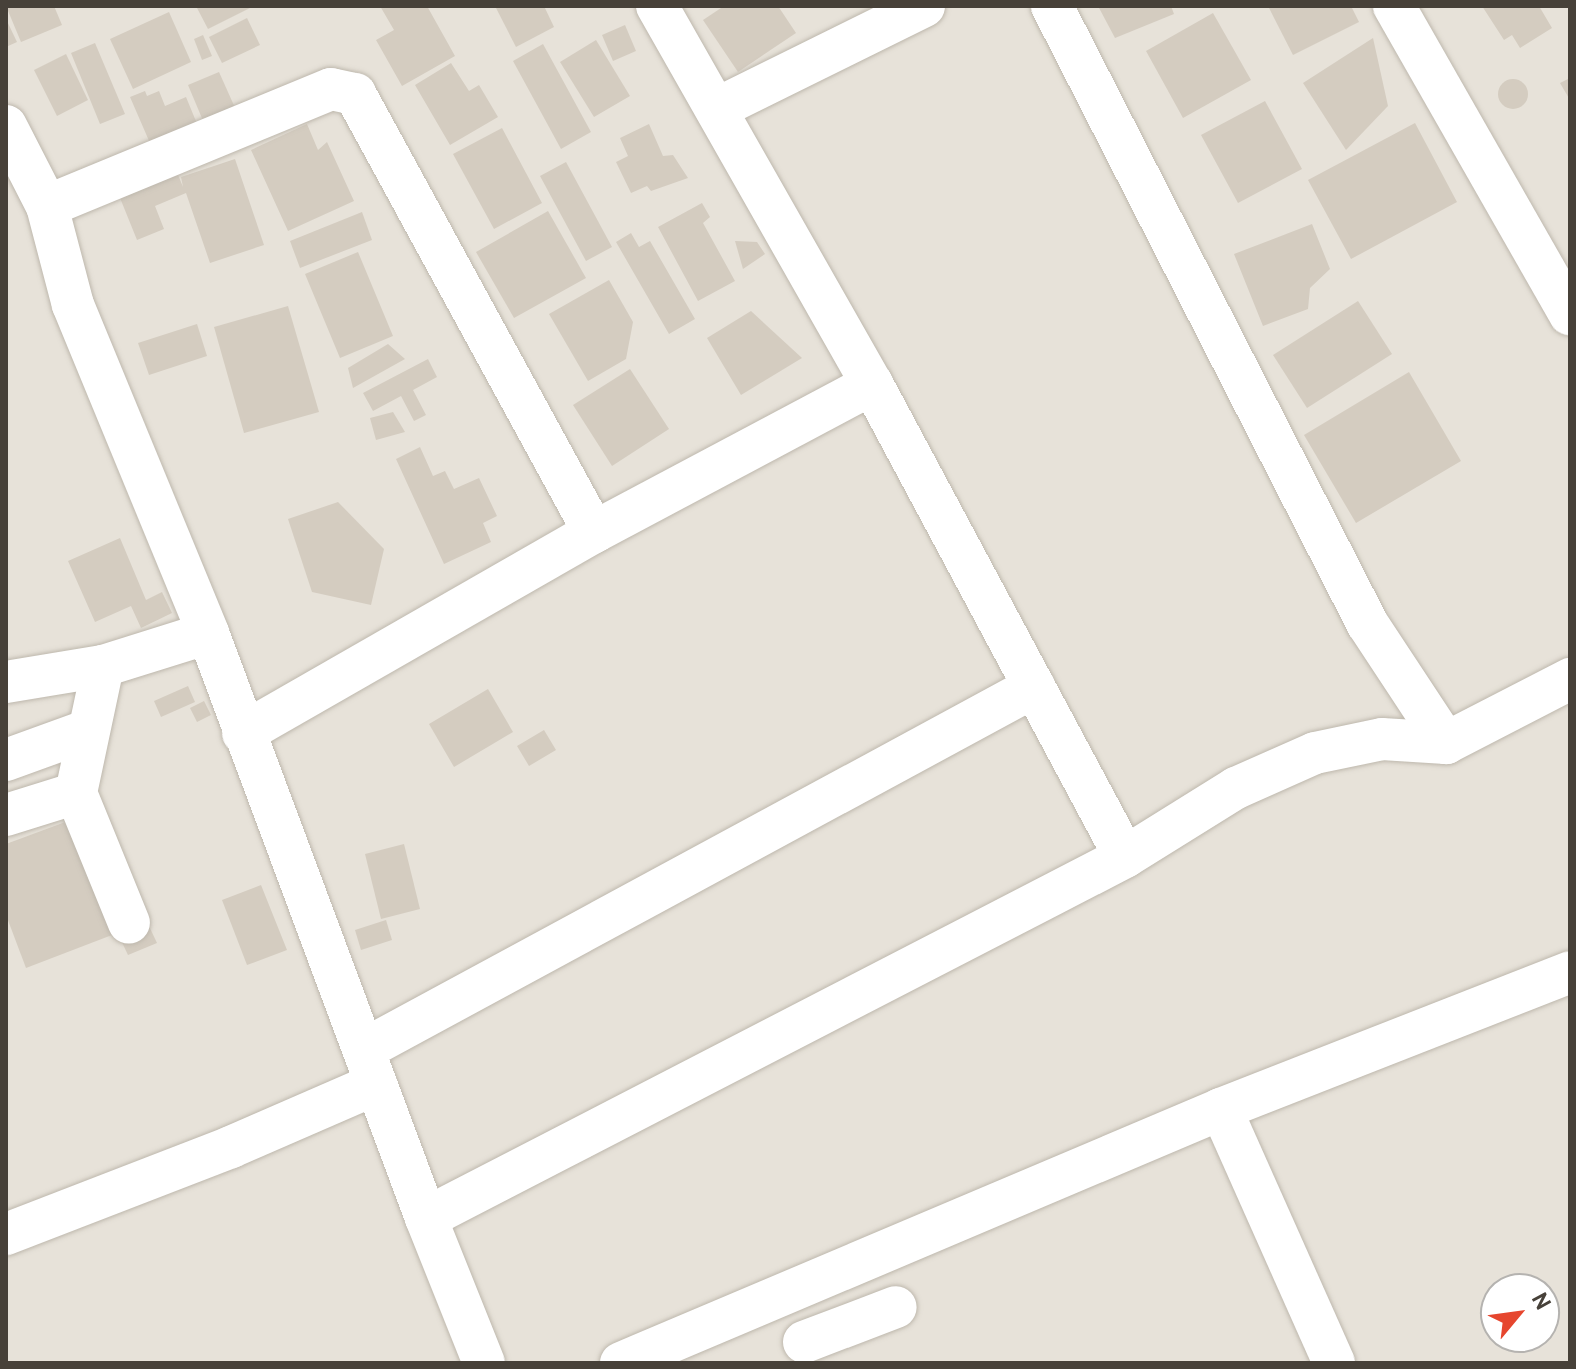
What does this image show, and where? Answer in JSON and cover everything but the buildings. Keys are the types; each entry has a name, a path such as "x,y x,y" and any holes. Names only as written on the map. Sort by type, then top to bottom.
{"street":[{"path":"657,6 872,384 1125,857"},
{"path":"716,109 924,6"},
{"path":"1052,6 1367,623 1446,743"},
{"path":"1394,6 1570,314"},
{"path":"47,206 331,89 355,94 594,532"},
{"path":"6,126 47,206 73,305 208,633 426,1218 484,1363"},
{"path":"243,733 594,532 872,384"},
{"path":"6,682 103,666 208,633"},
{"path":"103,666 76,793 129,923"},
{"path":"426,1218 1125,857 1236,788 1315,753 1382,739 1446,743 1570,679"},
{"path":"6,1234 231,1147 1034,687"},
{"path":"6,760 89,730"},
{"path":"6,815 76,793"},
{"path":"636,1360 783,1294 1221,1109 1570,972"},
{"path":"1221,1109 1334,1363"},
{"path":"783,1294 809,1353 896,1307"}],"shaded area":[{"path":"6,6 1570,6 1570,1363 6,1363"}]}
